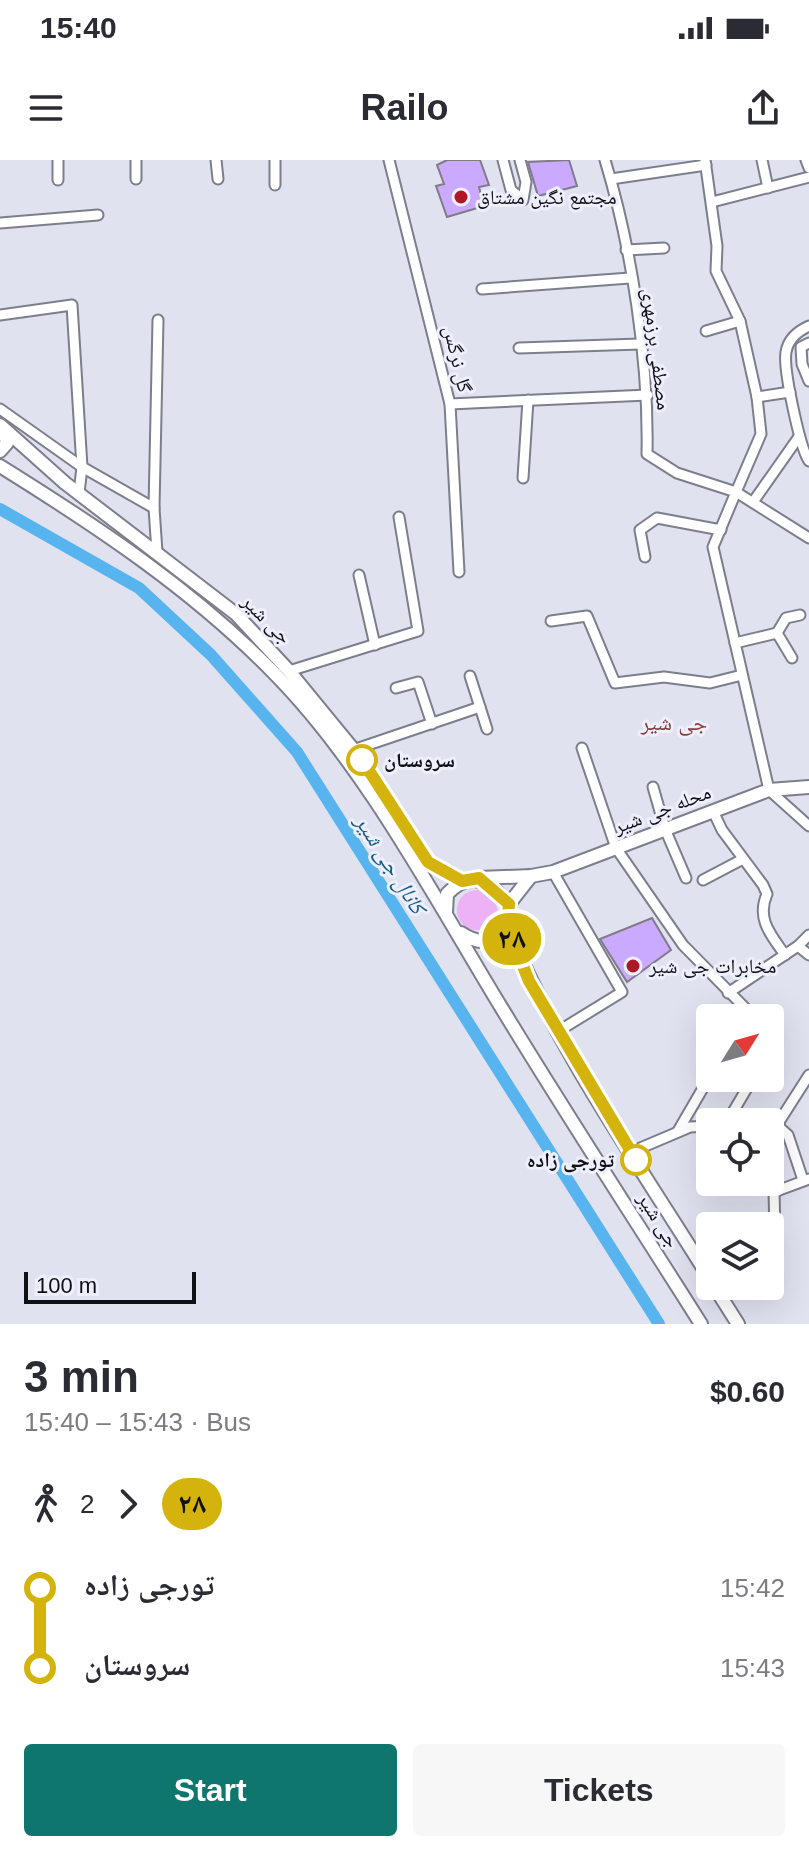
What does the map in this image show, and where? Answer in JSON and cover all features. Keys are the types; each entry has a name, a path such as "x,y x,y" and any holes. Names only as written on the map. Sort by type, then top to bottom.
{"main road":[{"path":"0,451 7,443 2,427"},
{"name":"جی شیر","path":"2,427 79,493 236,614 289,671 353,750 428,862 462,881"},
{"name":"جی شیر","path":"0,466 144,559 276,675 365,788 446,912"},
{"name":"محله جی شیر","path":"479,878 553,872 769,790 809,787"},
{"path":"509,904 479,878 462,881 447,894 446,912 459,932 487,943 497,940 507,926 509,904 531,876"},
{"name":"جی شیر","path":"507,926 529,981 557,1032 696,1256"},
{"name":"جی شیر","path":"459,932 500,1005 701,1324"},
{"name":"جی شیر","path":"723,1300 738,1324"}],"street":[{"path":"58,160 58,180"},
{"path":"136,160 136,179"},
{"path":"216,160 218,179"},
{"path":"275,160 275,185"},
{"name":"گل نرگس","path":"389,160 411,237 450,404 459,572"},
{"path":"503,160 511,190 523,200 526,182 520,160"},
{"name":"مصطفی برزمهری","path":"605,160 626,250 648,395 647,454 677,473 736,492"},
{"path":"762,160 768,188"},
{"path":"806,160 809,168"},
{"path":"611,179 705,162 712,202 716,271 740,321 757,397 761,434 713,547 769,790 809,826"},
{"path":"712,202 809,177"},
{"path":"0,223 98,215"},
{"path":"626,250 664,248"},
{"path":"482,289 630,278"},
{"path":"0,315 72,305 82,467 79,493"},
{"path":"157,552 154,508 158,320"},
{"path":"706,331 740,321"},
{"path":"809,326 796,331 786,352 790,392 798,417 798,438 809,461"},
{"path":"809,343 801,347 802,364 809,381"},
{"path":"519,348 640,344"},
{"path":"757,397 790,392"},
{"path":"450,404 648,395"},
{"path":"523,478 528,400"},
{"path":"0,409 82,467 154,508"},
{"path":"753,502 798,438"},
{"path":"736,492 809,538"},
{"path":"289,671 418,631 399,517"},
{"path":"645,557 640,530 657,518 721,530"},
{"path":"359,575 375,645"},
{"path":"735,643 777,633 786,618 800,615"},
{"path":"551,621 587,616 615,683 664,677 710,683 742,675"},
{"path":"777,633 792,658"},
{"path":"470,676 487,729"},
{"path":"396,688 418,682 432,724"},
{"path":"353,750 480,707"},
{"path":"582,748 616,848 683,945 738,1004"},
{"path":"653,787 665,829 686,878"},
{"path":"713,811 763,885 767,894 761,908 763,920 785,955"},
{"path":"703,880 743,859"},
{"path":"553,872 622,992 557,1032"},
{"path":"728,993 798,946 809,935"},
{"path":"798,946 809,955"},
{"path":"784,1111 808,1079"},
{"path":"678,1131 701,1092"},
{"path":"631,1152 678,1131 696,1128"},
{"path":"774,1212 774,1192 806,1179 788,1135 784,1132"}],"shaded area":[{"path":"477,890 491,896 497,910 491,924 477,930 463,924 457,910 463,896"}],"building":[{"name":"مجتمع نگین مشتاق","path":"447,160 480,160 489,185 479,187 484,206 447,217 436,186 444,184 437,165"},
{"name":"مجتمع نگین مشتاق","path":"569,160 577,186 538,196 528,162"},
{"name":"مخابرات جی شیر","path":"652,918 671,950 627,982 600,939"}],"waterway":[{"name":"کانال جی شیر","path":"0,509 139,588 211,655 297,752 659,1324"}],"bus line":[{"name":"۲۸","path":"362,760 428,862 462,881 479,878 509,904 507,926 529,981 636,1160"}],"place":[{"name":"مجتمع نگین مشتاق","path":"461,197"},
{"name":"سروستان","path":"362,760"},
{"name":"مخابرات جی شیر","path":"633,966"},
{"name":"تورجی زاده","path":"636,1160"}],"district":[{"name":"جی شیر","path":"674,722"}]}
